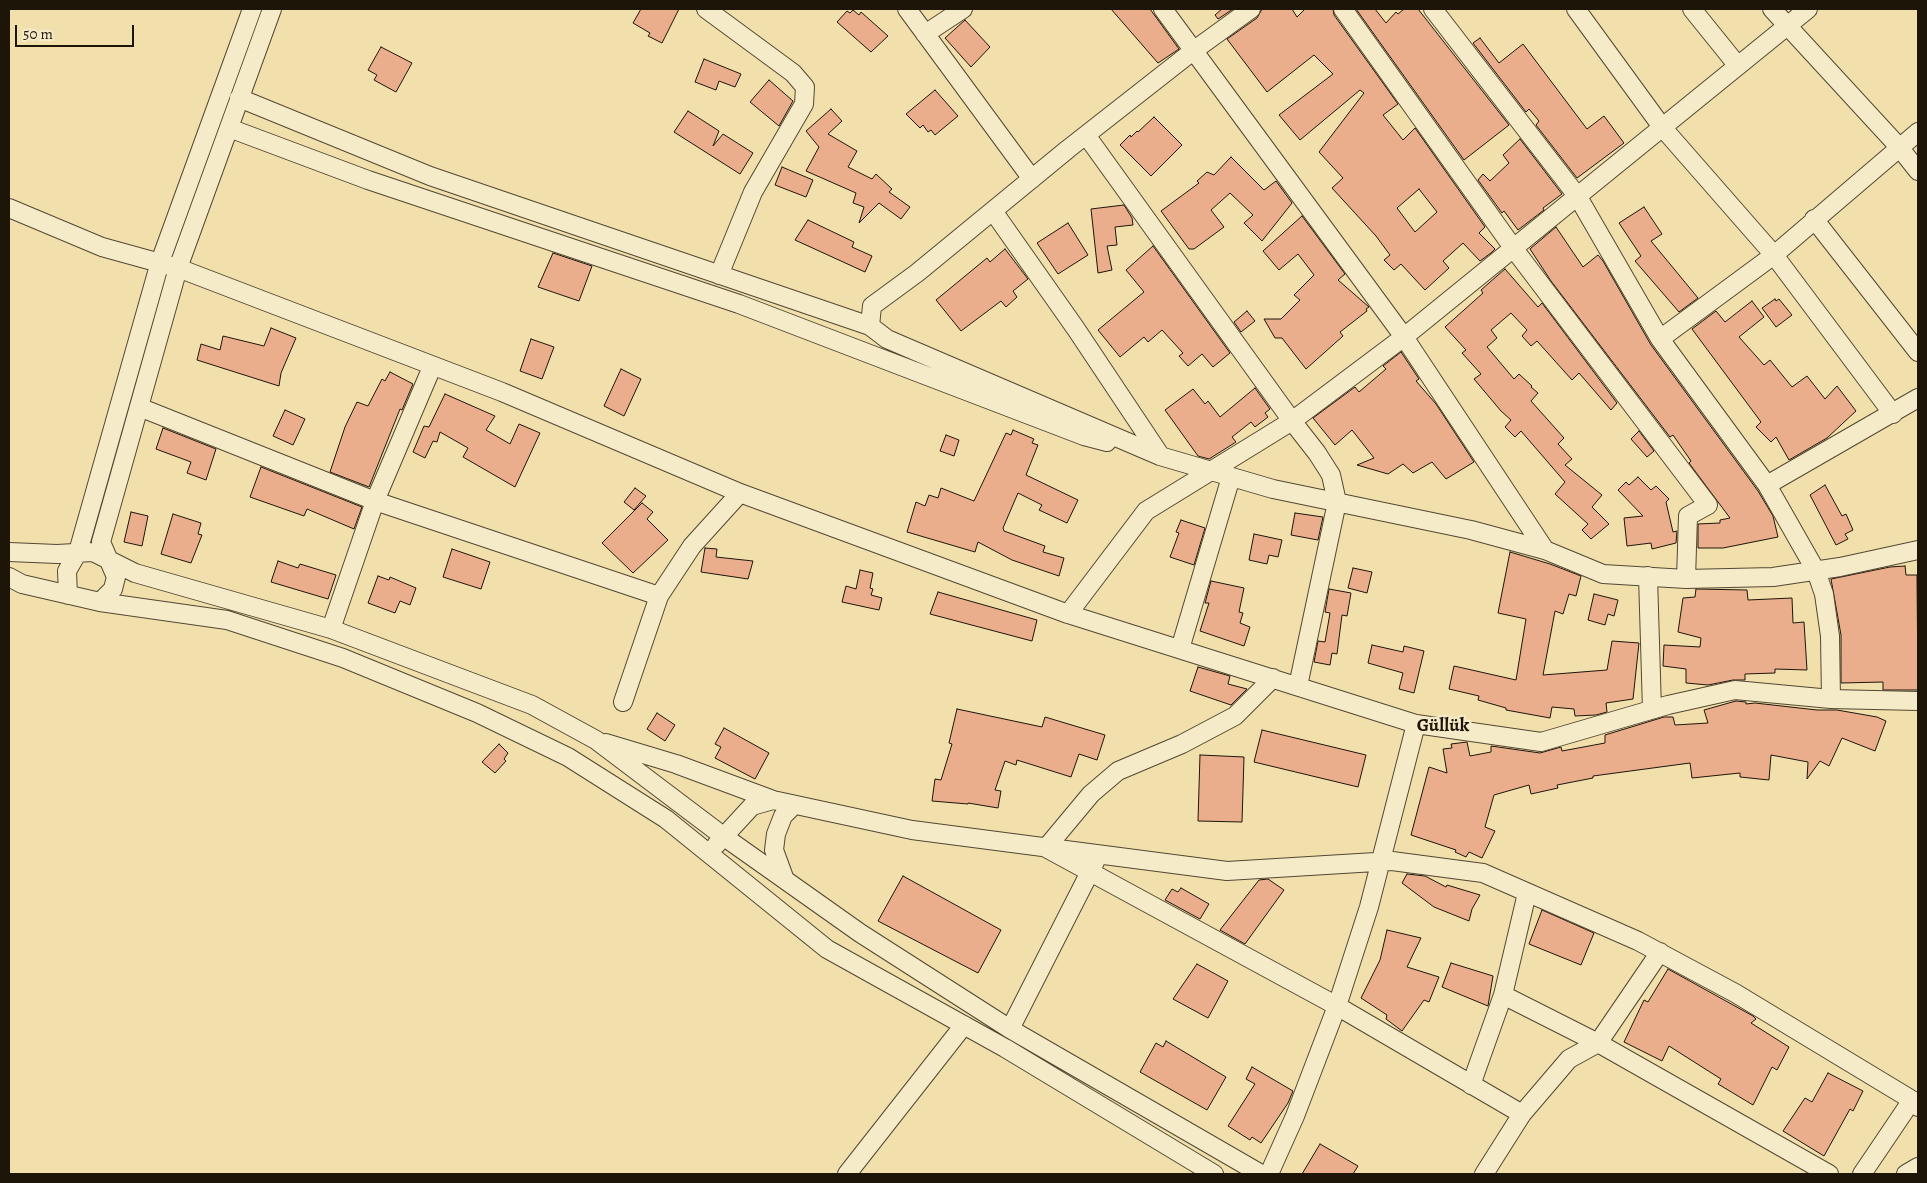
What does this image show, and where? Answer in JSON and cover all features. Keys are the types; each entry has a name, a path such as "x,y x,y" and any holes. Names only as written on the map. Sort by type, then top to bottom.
{"street":[{"path":"68,595 67,572 78,552 160,262 252,9"},
{"path":"100,602 113,589 116,577 101,542 178,268 272,9"},
{"path":"706,9 792,73 804,86 804,104 753,192 719,275"},
{"path":"907,9 1032,179"},
{"path":"925,34 963,9"},
{"path":"1163,9 1404,337 1545,550"},
{"path":"870,326 872,306 917,273 1086,135 1193,51 1251,9"},
{"path":"1343,9 1514,250 1708,505 1688,516 1686,579"},
{"path":"1433,9 1578,197 1660,339 1768,485 1816,571 1824,594 1830,636 1831,699"},
{"path":"1576,9 1662,127 1774,254 1893,414"},
{"path":"1692,9 1738,66"},
{"path":"1772,9 1899,147 1918,171"},
{"path":"1068,614 1146,511 1292,421 1404,337 1514,250 1808,9"},
{"path":"239,98 430,176 870,326 887,338 1160,456"},
{"path":"228,128 368,180 739,304 1084,436 1273,489 1471,530 1545,550 1603,574 1686,579 1773,577 1816,571 1918,550"},
{"path":"1660,339 1774,254 1918,132"},
{"path":"1086,135 1317,453 1331,475 1337,502 1298,686"},
{"path":"9,208 102,247 178,268 432,367 502,392 740,493 1068,614 1416,724 1541,742 1652,710 1735,690 1831,699 1918,700"},
{"path":"993,212 1076,329 1160,456"},
{"path":"1814,219 1918,352"},
{"path":"331,629 375,501 432,367"},
{"path":"1768,485 1918,398"},
{"path":"139,407 375,501 659,596"},
{"path":"1180,649 1231,477"},
{"path":"624,702 659,596 692,546 740,493"},
{"path":"9,552 57,554 93,552 135,573 331,629 532,704 596,740 728,840 860,933 1010,1029 1261,1174"},
{"path":"1648,576 1652,710"},
{"path":"9,577 22,584 100,602 227,620 343,658 477,713 568,757 666,819 827,948 964,1025 1214,1174"},
{"path":"1046,848 1091,794 1118,771 1182,744 1235,716 1274,678"},
{"path":"1269,1174 1295,1116 1337,1006 1369,907 1416,724"},
{"path":"596,740 676,764 772,800 912,830 1227,872 1392,861 1483,873 1660,952 1735,993 1915,1104 1862,1174"},
{"path":"714,858 752,806 772,800"},
{"path":"785,880 774,850 783,816 794,805"},
{"path":"1046,848 1186,921 1337,1006 1522,1114"},
{"path":"1010,1029 1052,950 1089,872 1100,855"},
{"path":"1472,1085 1503,995 1527,892"},
{"path":"1484,1174 1522,1114 1570,1059 1598,1043 1660,952"},
{"path":"1503,995 1598,1043 1829,1174"},
{"path":"847,1174 964,1025"},
{"path":"1906,1174 1918,1167"}],"building":[{"path":"641,9 679,9 662,43 648,36 650,33 633,23"},
{"path":"1111,9 1150,9 1179,49 1158,63"},
{"path":"1222,9 1233,9 1218,19 1215,15"},
{"path":"1262,9 1292,9 1297,17 1305,9 1333,9 1334,15 1398,104 1383,115 1403,140 1415,128 1485,227 1479,233 1495,249 1480,261 1463,243 1443,261 1449,268 1425,290 1401,264 1394,270 1384,260 1390,255 1376,236 1332,188 1343,178 1319,152 1364,93 1360,90 1300,140 1279,115 1333,74 1314,55 1267,92 1227,39 1257,18","holes":["1419,189 1437,212 1415,232 1397,208"]},
{"path":"1356,9 1375,9 1386,23 1396,12 1398,14 1404,9 1418,9 1509,125 1464,160"},
{"path":"853,10 859,15 861,12 888,36 871,52 837,22 847,11 850,13"},
{"path":"965,20 990,47 971,67 945,38"},
{"path":"1480,38 1499,63 1523,44 1587,129 1604,116 1624,143 1577,178 1536,125 1539,121 1529,109 1526,112 1473,43"},
{"path":"381,47 412,63 396,92 374,80 377,75 368,70"},
{"path":"704,59 741,74 735,87 719,81 716,90 695,82"},
{"path":"769,80 793,101 779,126 750,102"},
{"path":"935,90 958,116 935,135 931,130 928,132 923,125 920,128 906,114"},
{"path":"831,109 842,121 828,134 857,151 848,167 872,179 876,174 892,189 889,192 910,207 901,219 879,203 859,223 864,207 853,203 856,193 806,171 819,147 806,131"},
{"path":"688,111 719,131 713,146 723,134 753,153 740,174 674,132"},
{"path":"1154,117 1182,145 1151,176 1120,145"},
{"path":"1520,139 1562,194 1518,230 1504,211 1502,213 1478,180 1483,174 1490,181 1509,163 1503,155"},
{"path":"1231,157 1264,190 1276,181 1292,203 1262,241 1244,223 1253,215 1230,193 1211,210 1224,227 1194,249 1189,249 1161,211 1199,183 1197,181 1207,172 1214,175"},
{"path":"782,167 813,180 806,197 775,185"},
{"path":"1124,205 1132,218 1133,225 1115,227 1117,245 1107,246 1112,270 1098,273 1091,209"},
{"path":"1644,207 1662,234 1651,241 1698,298 1679,312 1635,261 1641,256 1619,223"},
{"path":"1302,216 1345,274 1338,280 1369,307 1366,309 1367,311 1340,332 1343,336 1306,369 1282,338 1275,338 1264,319 1281,319 1300,300 1294,295 1314,275 1298,254 1279,270 1263,251"},
{"path":"808,220 854,242 852,247 872,256 865,272 795,240"},
{"path":"1068,223 1088,255 1058,274 1037,243"},
{"path":"1556,227 1583,267 1598,255 1603,261 1651,345 1758,491 1773,516 1778,537 1723,548 1698,548 1698,524 1720,523 1720,520 1730,518 1689,463 1691,461 1673,435 1670,437 1551,281 1530,249"},
{"path":"1153,246 1230,353 1213,367 1202,354 1188,366 1179,356 1183,353 1162,330 1148,342 1144,337 1120,357 1098,330 1144,292 1126,270"},
{"path":"1005,249 1028,279 1013,291 1017,297 1006,307 1001,301 961,331 936,300 987,258 990,262"},
{"path":"553,253 592,266 579,301 538,287"},
{"path":"1505,269 1538,307 1542,303 1617,403 1611,410 1579,373 1572,380 1537,341 1531,346 1522,336 1527,330 1511,313 1491,330 1497,338 1487,347 1514,379 1519,374 1538,393 1531,401 1564,438 1558,444 1572,459 1565,465 1602,495 1592,507 1609,524 1591,539 1582,530 1588,524 1555,494 1565,482 1521,431 1515,437 1505,427 1511,420 1474,379 1481,374 1462,353 1466,350 1445,327 1483,293 1481,290"},
{"path":"1775,299 1776,301 1779,299 1792,315 1776,327 1762,308"},
{"path":"1752,301 1764,317 1739,337 1764,365 1770,360 1792,387 1807,376 1825,399 1837,386 1856,411 1827,438 1789,460 1776,437 1771,442 1756,427 1761,422 1692,329 1716,311 1725,322"},
{"path":"1247,311 1255,321 1241,332 1234,322"},
{"path":"271,328 296,338 281,373 279,386 197,360 201,344 220,350 223,336 264,346"},
{"path":"531,339 554,347 542,379 520,371"},
{"path":"1401,352 1419,379 1416,381 1436,404 1474,462 1446,479 1432,462 1413,473 1403,464 1388,474 1357,465 1374,458 1352,430 1335,445 1313,418 1355,387 1359,392 1386,369 1383,366"},
{"path":"621,369 641,379 624,416 604,406"},
{"path":"390,372 413,384 402,410 400,409 369,487 330,472 345,427 357,402 368,406 382,379 385,381"},
{"path":"1255,388 1270,409 1265,413 1268,417 1255,427 1251,422 1232,437 1236,442 1209,459 1198,456 1165,410 1193,389 1205,404 1208,401 1220,417"},
{"path":"445,394 495,416 486,430 510,444 519,424 540,433 515,487 463,457 468,448 440,432 437,442 433,441 425,458 413,452 424,426 429,427"},
{"path":"285,410 305,419 293,445 273,436"},
{"path":"163,428 216,449 206,480 187,473 191,462 156,449"},
{"path":"1013,430 1034,439 1032,443 1038,445 1026,475 1078,500 1067,523 1039,510 1042,505 1018,493 1003,528 1004,531 1045,546 1043,552 1064,558 1059,576 1012,560 978,542 975,552 907,532 916,502 925,506 929,495 938,498 941,488 974,501 1006,433 1011,435"},
{"path":"1639,431 1654,451 1647,457 1631,439"},
{"path":"946,435 959,440 954,456 940,451"},
{"path":"261,467 362,507 354,529 307,509 304,516 250,497"},
{"path":"1638,477 1651,490 1656,486 1669,499 1666,502 1673,532 1677,531 1676,543 1652,549 1651,543 1627,546 1624,518 1643,516 1618,490 1626,482 1629,485"},
{"path":"1825,485 1842,516 1846,514 1853,530 1845,534 1848,539 1836,545 1810,495"},
{"path":"635,488 646,496 634,510 624,502"},
{"path":"642,503 653,512 647,519 668,540 633,573 602,543"},
{"path":"131,512 148,516 142,546 124,542"},
{"path":"1295,513 1323,517 1318,540 1291,535"},
{"path":"173,514 201,523 198,534 202,535 191,563 161,554"},
{"path":"1181,520 1205,528 1194,565 1170,557 1179,533 1176,532"},
{"path":"1254,534 1282,540 1278,557 1269,555 1267,564 1249,560"},
{"path":"705,548 717,549 716,557 753,561 748,579 701,572"},
{"path":"452,549 490,562 481,589 443,577"},
{"path":"1510,552 1581,576 1576,596 1569,594 1563,614 1555,611 1543,675 1607,670 1612,641 1639,643 1633,699 1606,703 1607,712 1596,715 1575,716 1574,709 1552,707 1550,718 1506,710 1506,708 1478,700 1479,696 1449,689 1454,666 1516,680 1526,619 1498,613"},
{"path":"278,561 298,568 300,564 336,575 328,599 271,582"},
{"path":"1905,566 1906,575 1917,575 1918,690 1883,690 1883,682 1841,683 1841,635 1831,579 1890,567"},
{"path":"1353,568 1372,572 1367,593 1348,588"},
{"path":"860,570 873,573 870,588 873,589 871,595 882,598 879,610 842,602 846,586 856,589"},
{"path":"378,576 389,580 390,577 416,588 410,605 400,601 395,613 368,603"},
{"path":"1211,581 1244,588 1239,612 1243,613 1240,623 1250,627 1244,646 1200,631 1209,603 1205,603"},
{"path":"1329,589 1351,593 1347,616 1342,615 1337,654 1332,653 1330,665 1314,662 1318,641 1325,642 1330,613 1325,612"},
{"path":"1696,589 1747,590 1748,600 1792,598 1793,623 1804,622 1807,670 1775,669 1775,673 1745,674 1745,680 1733,680 1708,685 1686,683 1686,669 1663,666 1664,645 1700,647 1701,638 1678,632 1683,598 1695,597"},
{"path":"938,592 1037,620 1032,641 930,614"},
{"path":"1594,594 1618,600 1614,616 1608,614 1605,625 1588,620"},
{"path":"1372,645 1403,652 1404,646 1424,651 1414,693 1399,689 1403,673 1368,663"},
{"path":"1198,667 1230,676 1228,684 1247,689 1231,705 1190,691"},
{"path":"1736,701 1746,702 1746,704 1755,703 1817,710 1837,710 1877,717 1886,721 1875,751 1842,738 1829,766 1820,761 1807,779 1808,762 1771,755 1769,780 1740,777 1740,773 1692,778 1690,763 1593,776 1593,778 1557,785 1558,788 1531,794 1529,785 1494,795 1485,827 1495,831 1482,858 1469,852 1466,857 1455,852 1456,850 1411,835 1429,767 1447,773 1443,749 1452,748 1451,744 1467,742 1470,756 1491,752 1491,746 1540,753 1561,747 1562,751 1605,743 1605,735 1664,717 1673,717 1675,725 1708,723 1704,710"},
{"path":"957,709 1042,727 1045,717 1105,735 1097,760 1079,754 1071,777 1017,760 1016,765 1005,761 995,790 1001,791 998,808 968,803 932,801 935,779 941,780 952,744 949,743"},
{"path":"657,713 675,725 665,741 647,729"},
{"path":"724,728 769,753 755,779 715,758 721,747 715,744"},
{"path":"1262,730 1366,755 1358,787 1254,762"},
{"path":"499,744 508,753 504,759 506,761 495,773 482,762"},
{"path":"1200,755 1244,757 1242,822 1198,821"},
{"path":"1407,874 1425,876 1446,887 1447,885 1480,895 1472,909 1469,921 1434,907 1402,883"},
{"path":"903,876 1001,930 978,973 878,921"},
{"path":"1268,879 1284,890 1245,944 1220,930 1259,880"},
{"path":"1181,888 1209,904 1200,919 1165,900 1172,889 1178,892"},
{"path":"1542,910 1594,933 1581,965 1529,944"},
{"path":"1387,930 1421,938 1407,967 1439,977 1429,1002 1424,1000 1402,1031 1386,1019 1387,1015 1361,998 1380,960"},
{"path":"1451,963 1493,976 1488,1006 1442,987"},
{"path":"1197,964 1228,981 1208,1018 1173,999"},
{"path":"1668,969 1753,1016 1756,1019 1751,1023 1789,1047 1777,1070 1772,1067 1753,1105 1718,1084 1721,1079 1669,1046 1662,1061 1624,1042 1644,1000 1648,1002"},
{"path":"1166,1041 1226,1077 1207,1110 1140,1072 1156,1043 1163,1047"},
{"path":"1252,1067 1293,1091 1288,1103 1261,1143 1252,1137 1250,1140 1228,1126 1255,1084 1246,1079"},
{"path":"1828,1073 1863,1091 1853,1111 1850,1109 1824,1156 1783,1131 1805,1098 1812,1102"},
{"path":"1320,1144 1358,1166 1353,1174 1302,1174"}],"district":[{"name":"Güllük","path":"1443,726"}]}
